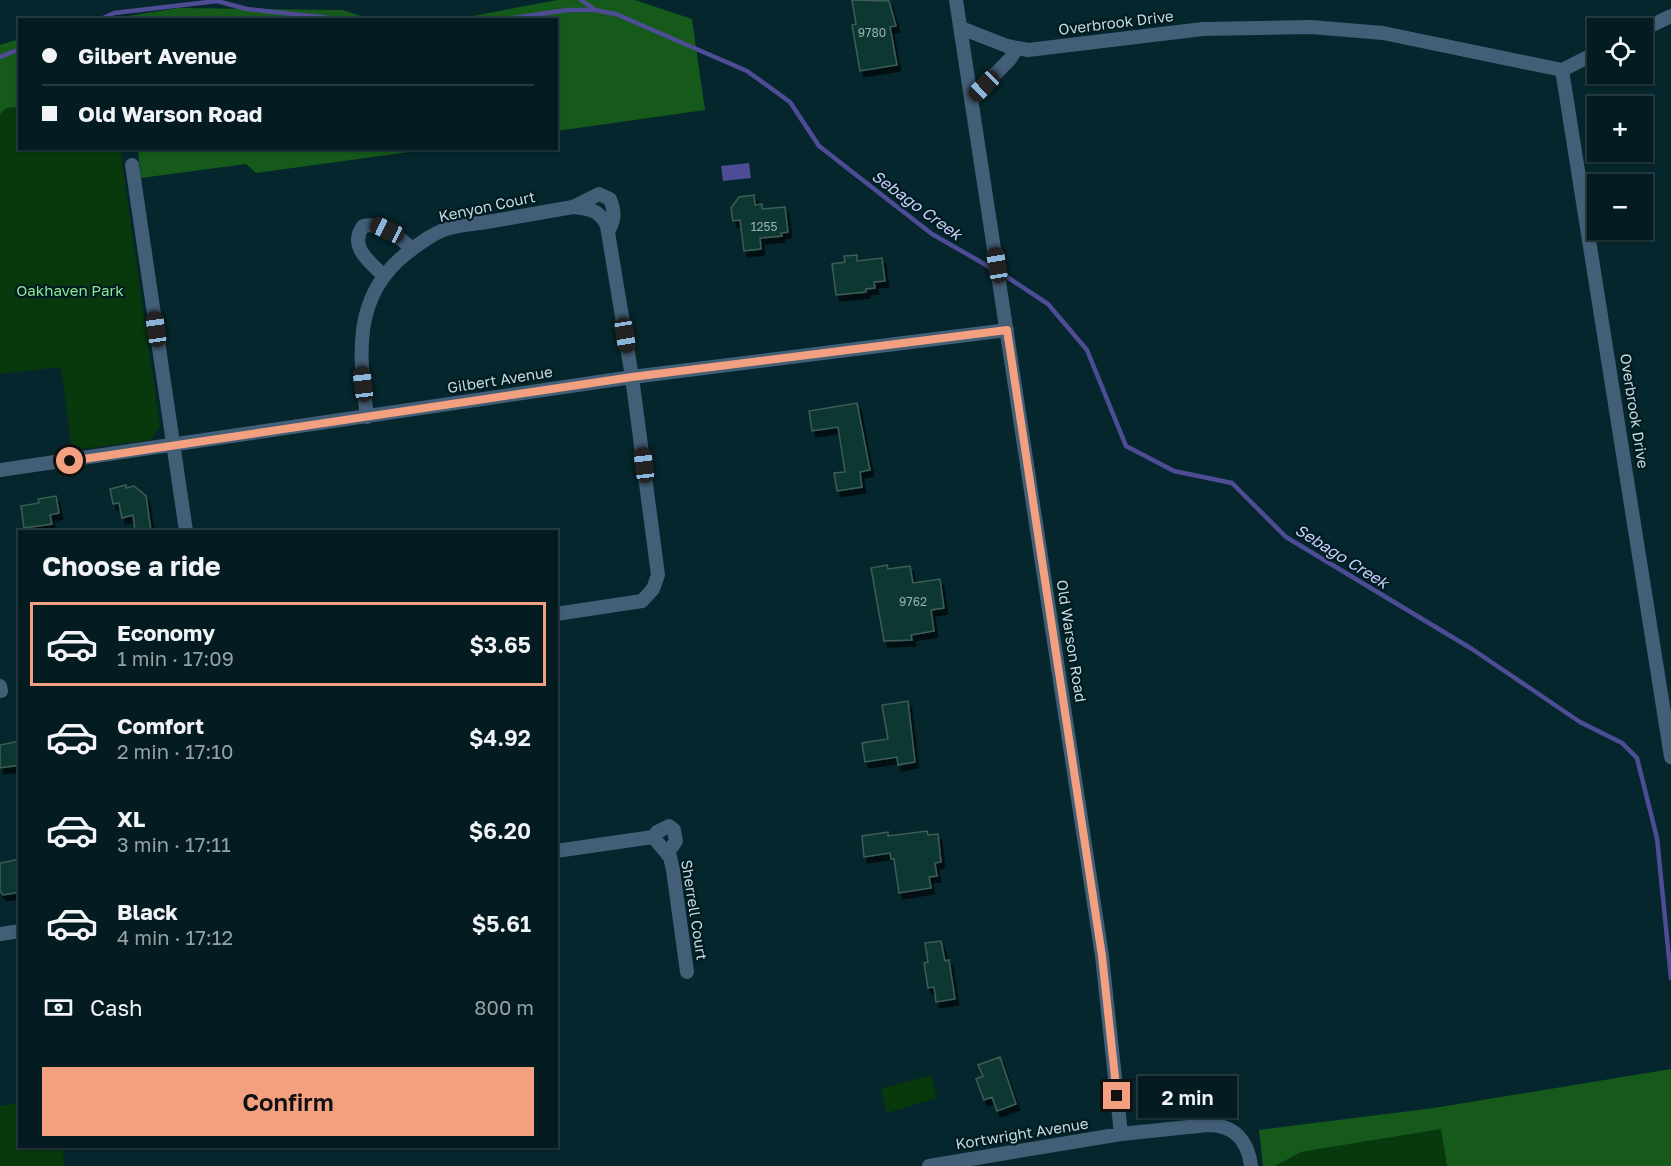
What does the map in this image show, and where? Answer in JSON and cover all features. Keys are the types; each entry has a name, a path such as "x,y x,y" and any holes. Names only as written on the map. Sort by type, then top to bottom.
{"street":[{"name":"Old Warson Road","path":"956,0 1102,956 1121,1134"},
{"path":"1653,25 1671,16"},
{"name":"Overbrook Drive","path":"961,28 1028,50 1203,29 1311,27 1383,33 1562,70 1671,757"},
{"path":"972,98 1010,59 1017,48"},
{"path":"1562,70 1587,58"},
{"path":"132,165 186,530"},
{"name":"Kenyon Court","path":"367,417 360,368 361,342 374,288 412,249 447,229 573,207 584,199 599,195 610,199 615,210 613,222 607,229 632,377 658,575 652,589 642,601 558,614"},
{"path":"384,276 364,259 358,246 357,234 363,226 375,224 400,238 412,249"},
{"name":"Gilbert Avenue","path":"0,470 632,377 1007,330"},
{"path":"0,686 1,691"},
{"name":"Sherrell Court","path":"667,854 676,841 674,830 669,826 657,832 653,837 667,854 673,870 687,972"},
{"path":"558,851 653,837"},
{"path":"0,934 18,931"},
{"path":"1121,1134 1220,1125 1236,1133 1245,1143 1251,1166"},
{"name":"Kortwright Avenue","path":"929,1166 1121,1134"}],"green space":[{"path":"557,0 635,0 692,19 705,110 558,131 558,18 462,18"},
{"path":"179,8 343,10 366,18 114,18"},
{"path":"18,39 18,107 6,108 0,114 0,45"},
{"name":"Oakhaven Park","path":"18,52 18,150 120,150 160,425 151,440 72,450 61,367 0,374 0,55"},
{"path":"138,150 424,150 256,173 246,164 141,178"},
{"path":"1671,1069 1671,1166 1447,1166 1441,1129 1301,1152 1275,1166 1263,1166 1259,1130 1434,1108"},
{"path":"931,1075 937,1098 887,1113 881,1089"},
{"path":"18,1103 18,1148 62,1148 65,1166 0,1166 0,1106"},
{"path":"1441,1129 1447,1166 1275,1166 1301,1152"}],"shaded area":[{"path":"749,163 751,178 723,181 721,166"}],"building":[{"path":"852,0 889,1 896,26 890,27 897,65 860,71 852,25 856,24"},
{"path":"754,195 755,205 762,204 762,209 785,207 788,232 781,233 782,236 760,238 761,249 744,251 740,220 733,221 731,208 739,197"},
{"path":"857,255 857,261 882,258 885,281 874,282 875,288 866,289 866,292 836,295 832,264 845,262 844,256"},
{"path":"857,403 870,470 860,472 862,487 837,491 834,473 845,472 838,427 812,431 809,411"},
{"path":"126,485 126,488 134,486 146,496 151,530 135,530 133,515 122,518 119,503 113,504 110,489"},
{"path":"56,496 59,513 50,515 52,524 24,528 21,506 39,503 38,499"},
{"path":"887,565 888,569 910,566 913,583 940,579 944,608 931,610 934,631 911,635 912,640 884,641 871,568"},
{"path":"908,701 915,762 898,765 897,757 865,762 862,743 888,739 882,705"},
{"path":"18,741 18,765 0,768 0,745"},
{"path":"927,831 928,835 938,834 941,862 935,863 937,876 929,877 931,888 899,893 894,859 891,859 890,853 864,857 862,836 888,832 888,836"},
{"path":"18,859 18,892 3,895 0,891 0,863"},
{"path":"941,941 945,961 949,960 955,999 936,1002 934,987 928,988 924,963 928,962 925,943"},
{"path":"1000,1057 1016,1104 997,1111 992,1097 984,1100 976,1079 983,1076 978,1065"}],"waterway":[{"name":"Sebago Creek","path":"581,0 595,10 616,14 747,71 790,102 819,146 932,234 993,269"},
{"path":"103,18 114,13 217,1 247,9 330,18"},
{"path":"513,18 567,10 594,10"},
{"path":"0,57 18,50"},
{"name":"Sebago Creek","path":"1001,273 1048,304 1087,350 1126,446 1174,471 1232,483 1286,537 1472,649 1580,722 1622,743 1637,758 1657,838 1671,978"}],"route":[{"path":"70,461 632,377 1007,330 1102,956 1117,1096"}]}
